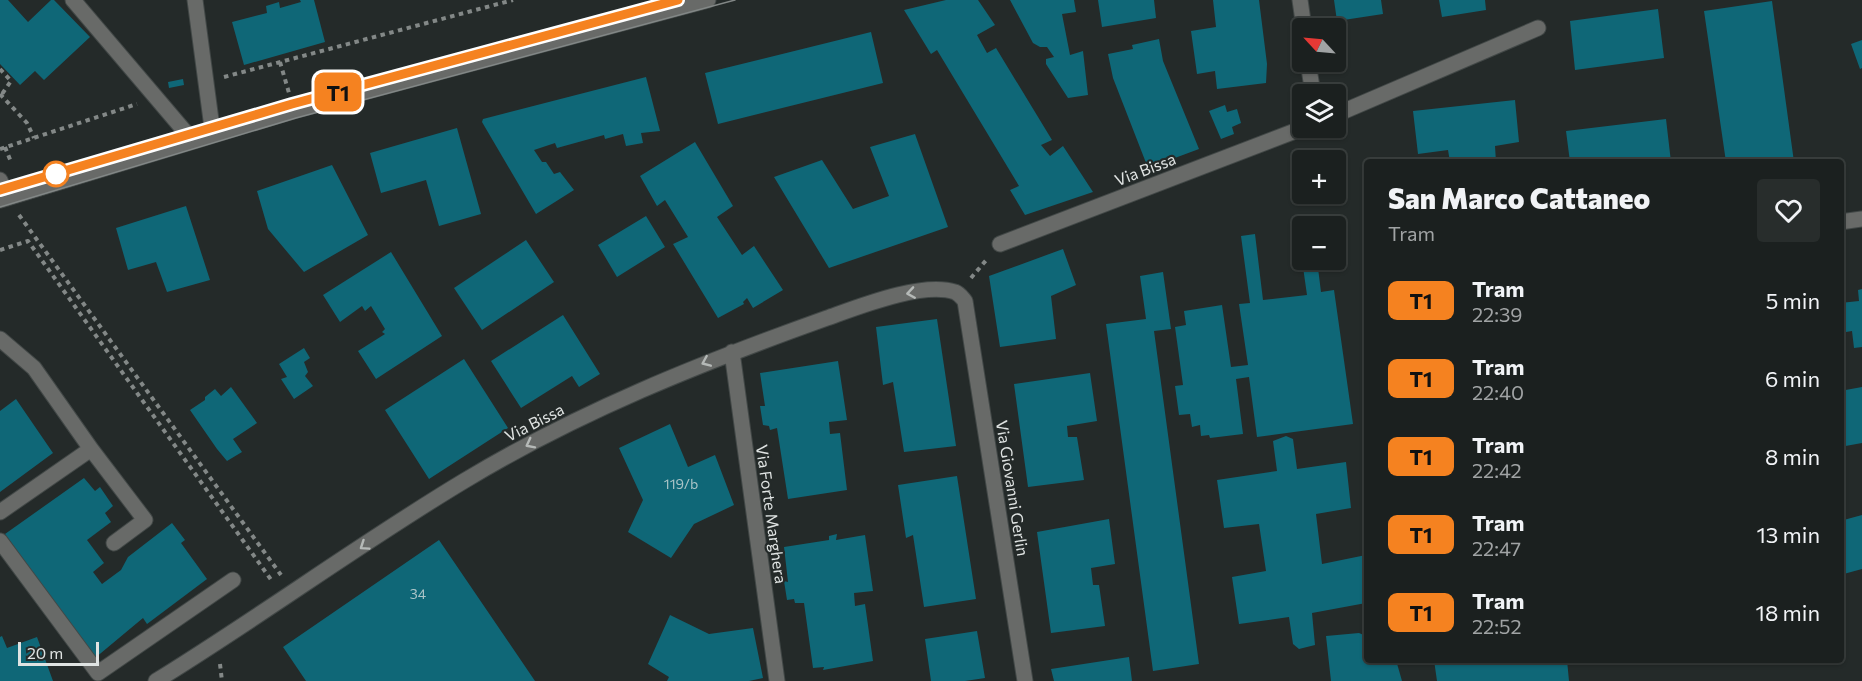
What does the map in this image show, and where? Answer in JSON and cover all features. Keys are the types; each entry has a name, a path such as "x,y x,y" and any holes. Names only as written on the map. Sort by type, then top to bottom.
{"street":[{"path":"73,0 193,141"},
{"path":"195,0 213,135"},
{"path":"0,180 7,202 193,141 304,108 708,0"},
{"path":"1300,0 1303,18"},
{"path":"1346,110 1538,28"},
{"name":"Via Bissa","path":"1000,244 1292,132"},
{"path":"1844,221 1862,219"},
{"name":"Via Bissa","path":"156,681 463,481 523,447 655,383 732,352 879,299 915,292 946,291 962,297"},
{"name":"Via Giovanni Gerlin","path":"962,297 1025,681"},
{"path":"0,339 34,368 90,449 145,520 114,543"},
{"name":"Via Forte Marghera","path":"732,352 777,681"},
{"path":"0,512 90,449"},
{"path":"0,541 98,673 233,580"}],"path":[{"path":"220,78 513,0"},
{"path":"0,69 11,81 1,94 27,123 34,138"},
{"path":"0,149 157,98"},
{"path":"7,202 289,596"},
{"path":"0,250 28,241 289,596"},
{"path":"962,297 1000,244"}],"building":[{"path":"0,0 8,0 28,22 51,0 54,0 90,37 44,80 35,71 20,85 0,64"},
{"path":"300,0 314,0 325,42 244,65 232,22 267,13 266,6 279,2 280,8 301,2"},
{"path":"946,0 978,0 995,25 977,35 987,53 996,48 1052,140 1041,145 1050,156 1063,146 1093,192 1025,215 1010,190 1019,186 937,50 931,54 904,10"},
{"path":"1010,0 1074,0 1076,12 1062,14 1070,55 1083,51 1088,95 1068,98 1046,64 1046,59 1054,57 1047,47 1040,47 1033,43"},
{"path":"1098,0 1154,0 1156,18 1102,27"},
{"path":"1213,0 1259,0 1267,64 1266,83 1217,89 1215,71 1197,74 1191,31 1216,27"},
{"path":"1334,0 1381,0 1383,14 1346,20 1337,18"},
{"path":"1439,0 1485,0 1486,10 1442,17"},
{"path":"1772,1 1794,159 1726,159 1704,11"},
{"path":"1658,9 1664,58 1575,70 1570,21"},
{"path":"871,32 883,83 718,124 705,73"},
{"path":"1159,39 1163,61 1199,149 1148,168 1113,78 1108,54 1133,49 1132,45"},
{"path":"1862,40 1862,68 1860,69 1851,44"},
{"path":"646,77 660,131 641,133 643,143 626,146 623,134 605,139 604,135 557,148 555,143 534,150 554,174 560,172 574,190 536,214 482,122 483,119"},
{"path":"183,79 184,85 169,88 168,82"},
{"path":"1515,100 1519,142 1495,146 1496,159 1450,159 1448,150 1418,154 1413,111"},
{"path":"1225,105 1227,112 1237,109 1241,123 1232,127 1234,134 1221,139 1209,111"},
{"path":"1666,119 1671,159 1570,159 1566,131"},
{"path":"457,128 481,214 439,226 426,180 381,193 370,153"},
{"path":"915,134 948,227 829,268 774,177 822,160 853,209 889,196 870,147"},
{"path":"695,142 733,206 717,217 742,255 754,246 783,290 753,308 747,298 744,304 718,318 673,244 688,237 665,200 657,206 640,176"},
{"path":"332,165 368,235 304,272 268,229 257,191"},
{"path":"186,206 210,280 167,292 156,262 128,270 116,228"},
{"path":"646,216 665,247 617,277 598,245"},
{"path":"1255,234 1263,300 1307,295 1303,270 1318,270 1321,292 1334,290 1353,424 1257,437 1249,377 1236,379 1243,434 1210,438 1209,435 1201,436 1200,425 1192,427 1190,414 1179,415 1175,386 1183,385 1175,327 1186,325 1184,311 1222,305 1231,367 1248,365 1239,304 1250,303 1241,236"},
{"path":"526,240 554,282 482,330 454,288"},
{"path":"1063,249 1076,285 1051,296 1056,339 1000,347 989,276"},
{"path":"391,252 442,336 376,379 358,351 385,334 382,332 385,329 371,306 365,311 362,306 340,322 323,295"},
{"path":"1163,272 1171,329 1154,331 1199,664 1153,671 1106,324 1146,319 1140,276"},
{"path":"1862,289 1862,347 1854,348 1852,331 1844,332 1844,303 1859,301 1858,290"},
{"path":"563,315 600,374 579,387 572,376 521,408 491,361"},
{"path":"937,319 956,446 904,452 893,382 883,385 876,327"},
{"path":"304,348 310,358 304,362 308,372 305,376 313,386 294,399 281,379 287,377 279,364"},
{"path":"464,359 508,428 429,479 385,410"},
{"path":"838,361 847,420 829,422 830,434 840,433 847,490 788,499 777,428 770,430 769,426 763,425 760,406 765,406 760,373"},
{"path":"1090,373 1097,421 1067,426 1068,437 1077,437 1084,480 1028,487 1014,384"},
{"path":"231,387 257,423 233,439 242,452 227,461 190,410 205,400 205,397 215,389 221,396"},
{"path":"1862,387 1862,443 1844,446 1844,390"},
{"path":"16,399 53,453 0,492 0,411"},
{"path":"670,424 688,467 715,455 734,505 694,524 671,558 628,532 643,500 619,448"},
{"path":"1286,436 1293,439 1297,469 1346,462 1351,508 1316,514 1322,564 1364,555 1364,603 1312,613 1315,645 1299,649 1293,644 1289,617 1239,624 1232,577 1266,571 1259,524 1224,528 1217,480 1277,471 1273,441"},
{"path":"957,476 976,599 924,607 913,535 906,538 898,485"},
{"path":"84,478 95,491 100,487 113,506 105,513 111,522 87,540 104,563 93,572 102,584 121,570 128,557 172,523 185,540 181,543 207,579 147,624 143,618 95,658 5,534"},
{"path":"1862,515 1862,569 1844,574 1844,520"},
{"path":"1109,519 1115,564 1091,568 1093,585 1099,585 1105,626 1051,633 1037,532"},
{"path":"837,534 836,540 865,535 873,591 854,593 855,606 865,604 873,661 823,670 824,667 813,668 804,603 795,603 794,599 787,600 784,581 788,582 784,547 829,540 829,536"},
{"path":"439,540 535,681 306,681 283,647"},
{"path":"670,615 709,634 753,628 763,678 749,681 667,681 669,677 648,664"},
{"path":"977,631 985,678 965,681 931,681 925,639"},
{"path":"1359,633 1364,635 1364,663 1397,663 1402,681 1331,681 1326,636"},
{"path":"2,636 7,648 37,637 53,681 0,681 0,637"},
{"path":"1129,657 1132,681 1054,681 1051,669"},
{"path":"1434,663 1567,663 1569,681 1437,681"}],"tram line":[{"path":"0,190 292,104 678,0"},
{"name":"T1","path":"0,190 292,104 678,0"},
{"path":"0,207 296,118 735,0"}]}
